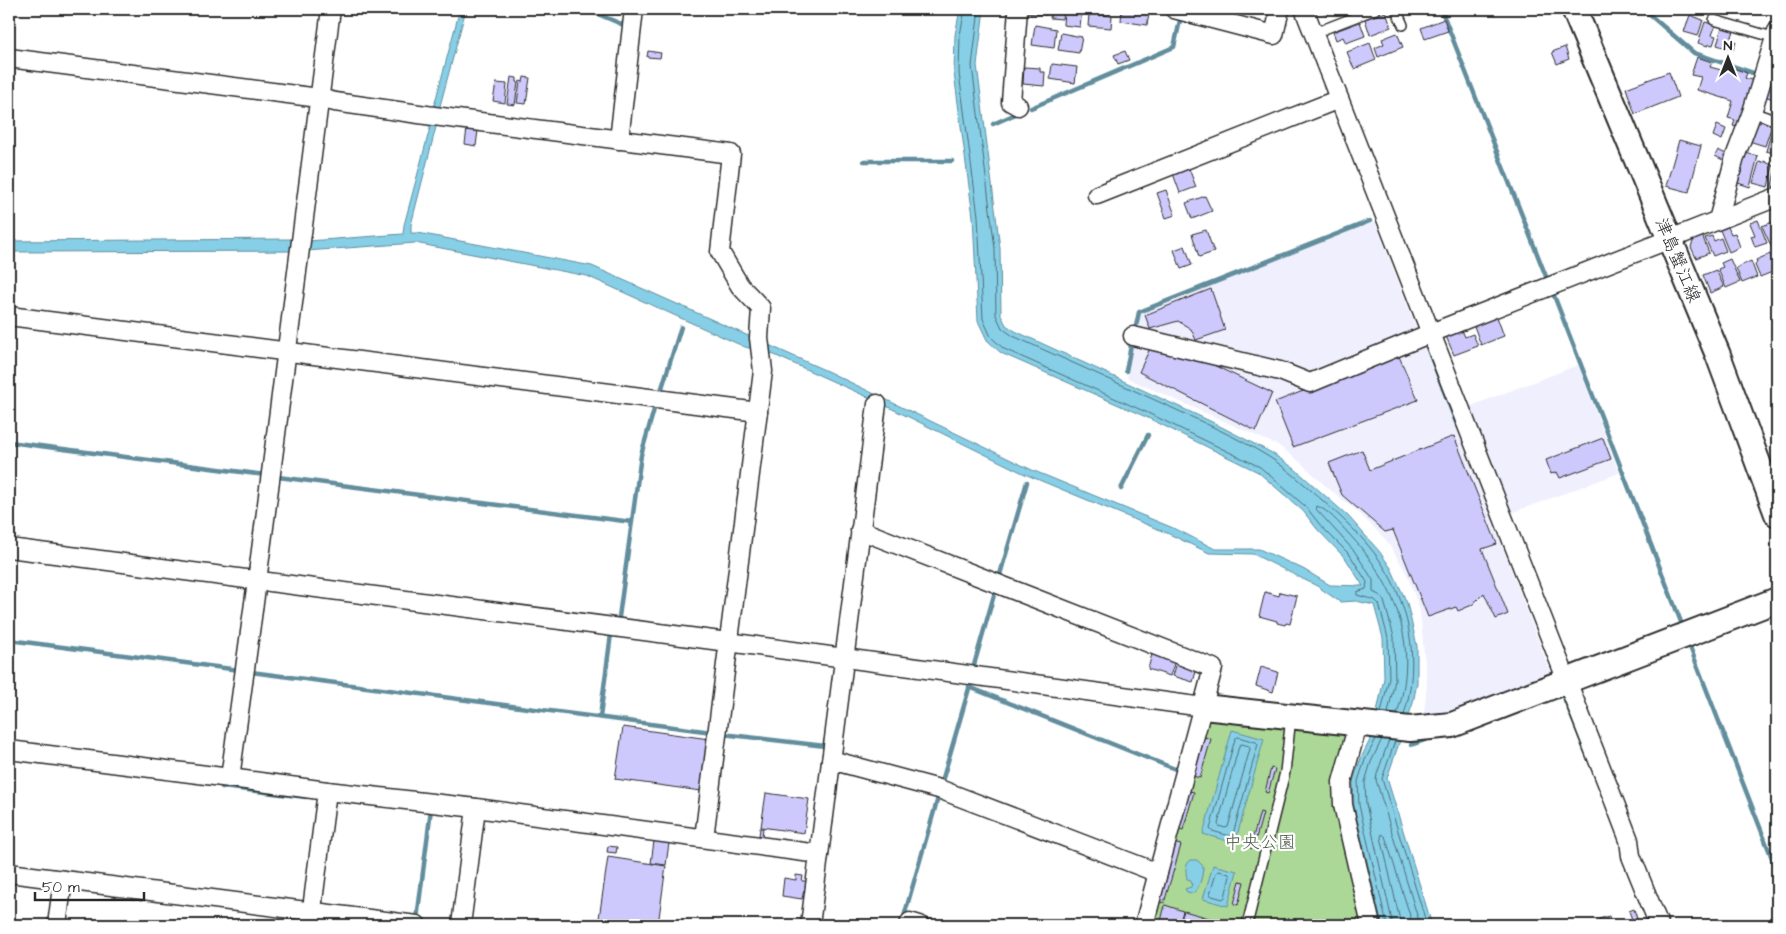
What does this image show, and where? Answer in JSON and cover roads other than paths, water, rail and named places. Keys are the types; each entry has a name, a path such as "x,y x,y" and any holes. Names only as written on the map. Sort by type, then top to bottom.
{"street":[{"path":"230,778 258,581 331,9"},
{"path":"619,140 634,9"},
{"path":"1018,9 1011,102 1018,106"},
{"path":"1174,9 1208,12 1274,35 1280,9"},
{"path":"1304,9 1431,333 1561,683 1614,800 1629,840 1631,856 1659,925"},
{"name":"津島蟹江線","path":"1574,9 1718,355 1777,514"},
{"path":"1718,220 1735,157 1752,112 1776,35"},
{"path":"9,58 319,98 426,115 731,154 720,252 740,286 761,308 759,338 764,371 704,838"},
{"path":"1097,194 1339,99"},
{"path":"1133,336 1280,370 1310,383 1431,333 1777,197"},
{"path":"9,316 287,350 758,412"},
{"path":"810,925 877,404"},
{"path":"860,530 1213,668 1144,925"},
{"path":"9,548 728,642 1203,707 1364,725 1410,728 1452,725 1777,600"},
{"path":"1364,725 1342,782 1343,805 1371,925"},
{"path":"9,750 476,808 819,854"},
{"path":"831,760 939,789 1158,874"},
{"path":"311,918 328,791"},
{"path":"461,925 476,808"},
{"path":"9,873 311,918 320,914 417,925"},
{"path":"57,925 63,880"},
{"path":"909,925 910,922 920,925"}],"lane":[{"path":"1314,33 1376,9"},
{"path":"1396,9 1403,26"},
{"path":"1714,20 1776,35"},
{"path":"1752,112 1777,121"},
{"path":"1247,925 1284,772 1291,716"}],"water":[{"path":"460,9 466,9 440,106 441,122 436,127 411,225 411,233 592,266 829,372 1032,470 1178,530 1215,549 1259,549 1303,569 1330,585 1363,586 1346,559 1317,529 1303,511 1258,472 1146,417 1001,353 987,340 978,321 973,217 954,73 955,35 960,9 984,9 977,65 1000,248 1001,315 1006,325 1015,331 1210,421 1272,453 1295,469 1348,516 1379,551 1391,568 1407,603 1417,646 1417,683 1413,703 1387,778 1432,925 1382,925 1354,806 1353,781 1361,758 1372,736 1384,678 1383,638 1374,605 1356,601 1340,602 1317,586 1253,554 1209,553 1167,533 1027,475 872,399 772,354 745,347 587,276 415,243 306,251 9,252 9,241 296,239 308,241 403,234 430,128 427,121 434,106"},
{"path":"1232,730 1264,739 1235,843 1203,834"},
{"path":"1191,860 1197,860 1203,866 1202,877 1193,893 1187,892 1185,889 1191,887 1192,884 1187,879 1186,871 1186,866"},
{"path":"1213,865 1237,871 1228,906 1203,899"}],"waterway":[{"path":"586,9 626,26"},
{"path":"1441,9 1547,279"},
{"path":"1643,9 1694,53 1756,74"},
{"path":"1031,108 1174,47 1181,16 1183,17"},
{"path":"1772,78 1777,80"},
{"path":"993,124 1018,113"},
{"path":"864,161 952,161"},
{"path":"1135,331 1139,312 1370,221"},
{"path":"1553,293 1681,622"},
{"path":"661,391 681,327"},
{"path":"1126,371 1132,340"},
{"path":"1425,342 1457,425"},
{"path":"619,617 641,455 655,406"},
{"path":"1121,489 1148,435"},
{"path":"9,442 265,475"},
{"path":"278,477 632,522"},
{"path":"999,578 1027,482"},
{"path":"974,665 996,588"},
{"path":"600,717 611,634"},
{"path":"9,640 239,670"},
{"path":"1690,647 1777,871"},
{"path":"251,672 712,732"},
{"path":"941,785 970,685"},
{"path":"969,687 1175,769"},
{"path":"1561,690 1587,755"},
{"path":"722,734 825,746 825,741"},
{"path":"1411,745 1428,739"},
{"path":"221,782 222,787 306,797"},
{"path":"903,920 939,794"},
{"path":"417,919 431,809 429,809"},
{"path":"921,918 944,925"}],"park label":[{"name":"中央公園","path":"1260,842"}]}
